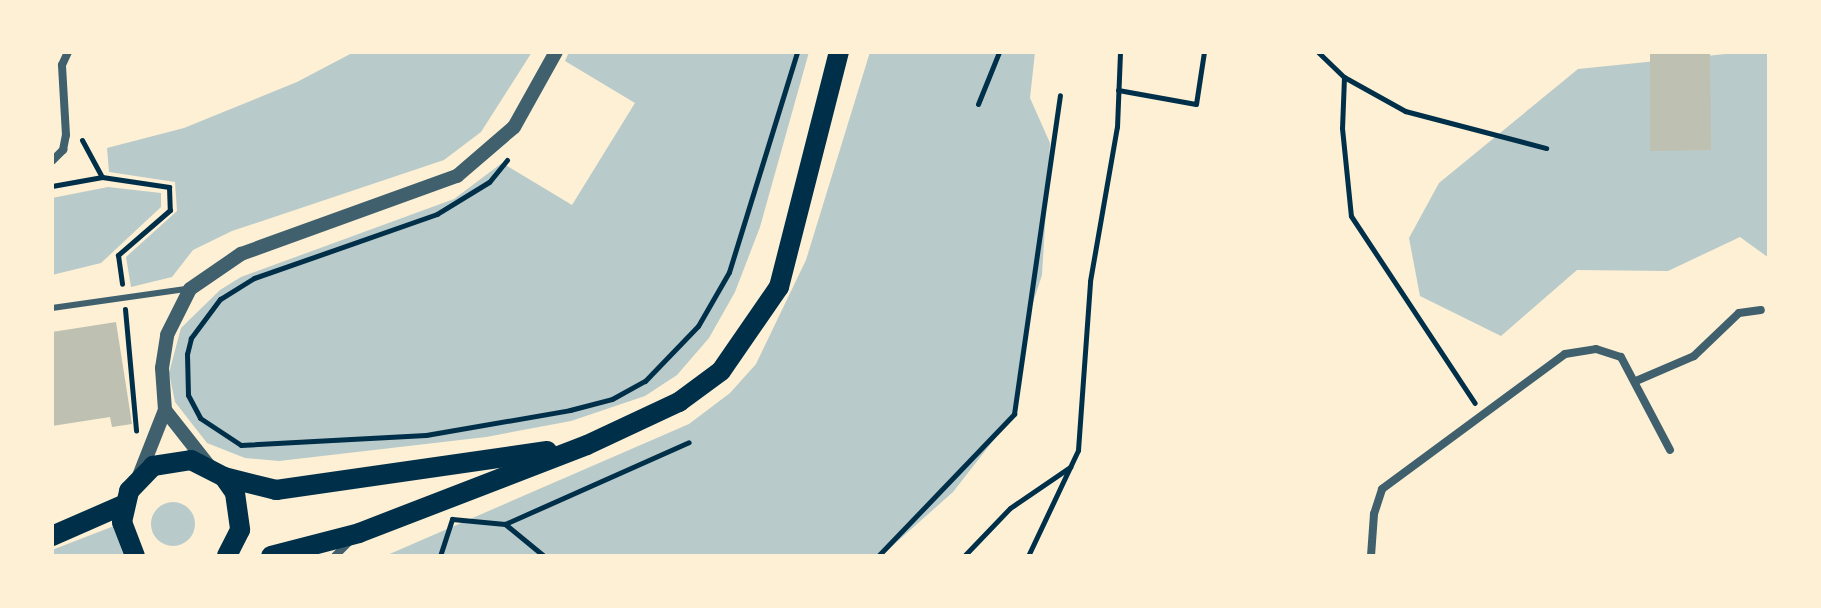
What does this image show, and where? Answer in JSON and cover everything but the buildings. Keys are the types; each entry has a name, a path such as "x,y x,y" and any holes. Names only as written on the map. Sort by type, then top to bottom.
{"main road":[{"path":"271,556 359,533 587,445 679,402 721,371 753,331 779,287 792,246 839,52"},
{"path":"135,556 125,538 123,505 138,478 171,460 276,490 587,445"},
{"path":"217,472 241,511 240,530 227,556"},
{"path":"52,536 123,505"}],"street":[{"path":"52,161 63,150 66,135 62,65 68,52"},
{"path":"138,478 165,410 162,368 167,335 190,289 241,254 457,176 514,127 556,52"},
{"path":"1636,381 1694,356 1739,313 1761,310"},
{"path":"1371,556 1374,514 1382,489 1565,354 1596,349 1621,357 1670,450"},
{"path":"165,410 217,472"},
{"path":"335,556 359,533"}],"lane":[{"path":"52,308 190,289"}],"path":[{"path":"512,153 489,182 437,214 254,278 220,299 191,338 187,354 188,395 200,418 241,445 426,435 570,410 612,399 645,381 698,326 729,272 797,52"},
{"path":"978,104 999,52"},
{"path":"1028,556 1078,450 1090,281 1117,127 1120,52"},
{"path":"1118,90 1196,104 1204,52"},
{"path":"1318,52 1344,77 1405,111 1546,148"},
{"path":"1344,77 1342,128 1351,216 1483,413"},
{"path":"878,556 1014,414 1060,95"},
{"path":"52,186 102,177 169,187 170,210 118,255 136,435"},
{"path":"440,556 452,519 505,524 689,442"},
{"path":"964,556 1010,508 1070,466"},
{"path":"505,524 544,556"}],"shaded area":[{"path":"354,52 532,52 481,132 444,160 232,231 193,250 172,277 131,287 126,257 177,211 175,182 109,172 107,148 184,128 297,82"},
{"path":"569,52 809,52 760,227 735,292 709,338 677,375 645,396 571,421 486,437 279,461 245,458 207,443 175,402 169,373 181,328 220,290 241,277 454,199 502,163 572,205 635,103 565,61"},
{"path":"870,52 1035,52 1030,98 1050,143 1042,275 1027,321 1014,414 953,492 881,556 385,556 689,424 730,393 756,364 806,260"},
{"path":"1769,52 1769,258 1740,237 1668,271 1577,270 1501,336 1420,296 1409,238 1439,183 1578,69"},
{"path":"108,187 161,193 161,207 101,263 52,275 52,198"},
{"path":"173,502 189,508 195,524 189,540 173,546 157,540 151,524 157,508"},
{"path":"114,526 123,554 52,556 52,550"}]}
